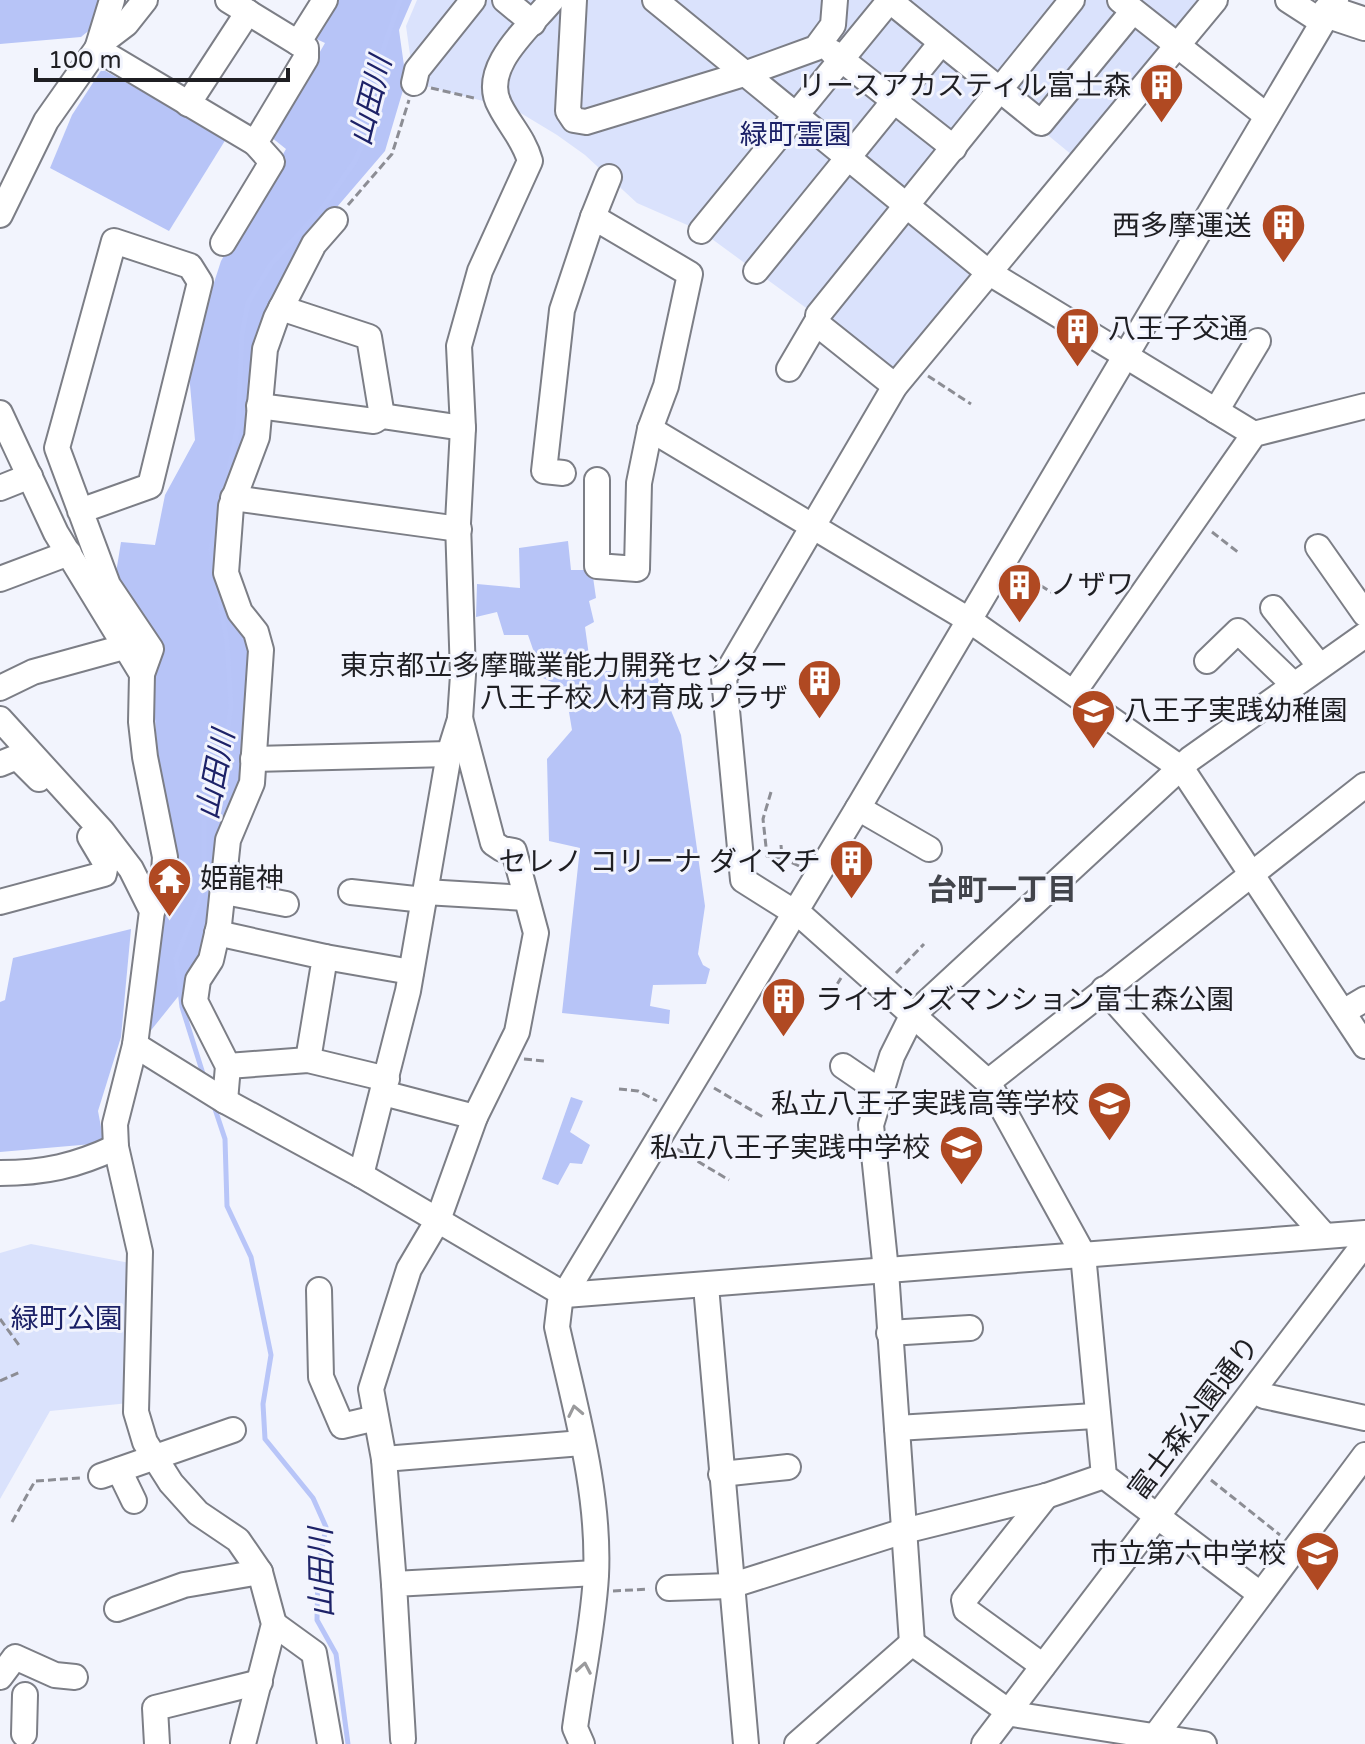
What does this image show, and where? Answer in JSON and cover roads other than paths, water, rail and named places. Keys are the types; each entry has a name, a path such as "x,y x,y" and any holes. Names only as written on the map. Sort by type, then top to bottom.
{"main road":[{"path":"1329,11 1365,24"}],"street":[{"path":"97,49 112,0"},
{"path":"0,215 46,121 97,49 126,24 145,0"},
{"path":"298,43 325,0"},
{"path":"414,83 417,70 473,0"},
{"path":"505,0 533,23"},
{"path":"361,1175 411,972 449,754 460,716 464,638 459,529 463,428 457,362 466,315 480,271 530,161 526,144 499,104 493,84 499,64 552,0"},
{"path":"574,0 568,111 574,120 586,122 747,73 821,43 833,25 835,0"},
{"path":"655,0 988,272 1254,434"},
{"path":"701,231 890,0 1041,123 1127,6 1267,116"},
{"path":"818,315 1072,0"},
{"path":"1215,0 895,386 724,678 743,880 796,913 988,1082 1083,1254 1095,1416 1104,1476 1260,1594"},
{"path":"582,1744 575,1728 602,1582 582,1443 557,1327 560,1302 796,913 1329,11 1288,0"},
{"path":"188,104 238,6 306,48 306,58 255,143"},
{"path":"821,43 954,148"},
{"path":"756,271 941,43"},
{"path":"97,49 255,143 272,162 223,243"},
{"path":"609,177 562,310 544,471 639,483"},
{"path":"581,477 597,566 637,569 639,483 650,429 666,386 690,274 593,217"},
{"path":"225,1101 228,1066 195,1001 198,980 211,960 217,933 225,892 228,840 252,783 261,650 256,632 240,612 226,573 233,498 253,450 265,349 281,308 314,244 335,220"},
{"path":"80,511 150,486 200,282 190,266 114,241 57,448 80,511 108,585 151,649 142,674 141,722 165,857 163,888 152,911 135,1045 116,1110 116,1147 140,1252 135,1395 138,1424 153,1457 185,1501 238,1540 260,1572 274,1624 243,1744"},
{"path":"281,308 369,337 382,416"},
{"path":"789,369 816,323 895,386"},
{"path":"1216,411 1258,341"},
{"path":"259,406 374,421 382,416 463,428"},
{"path":"1074,692 1254,434 1365,406"},
{"path":"0,413 69,553 142,674"},
{"path":"650,429 969,620 1182,769 1365,1046"},
{"path":"0,488 30,476"},
{"path":"233,498 459,529"},
{"path":"1318,547 1365,614"},
{"path":"0,579 69,553"},
{"path":"1273,608 1319,665"},
{"path":"1207,661 1238,631 1293,684"},
{"path":"912,1643 886,1271 871,1125 892,1056 912,1016 1190,759 1365,635"},
{"path":"0,688 33,672 124,647"},
{"path":"403,1739 384,1459 371,1389 392,1313 409,1269 438,1220 475,1117 517,1032 536,933 514,851 493,843 460,716"},
{"path":"0,719 131,869 152,911"},
{"path":"253,759 449,754"},
{"path":"0,764 17,757 76,808 106,864 104,874 0,902"},
{"path":"988,1082 1252,873 1361,797"},
{"path":"858,808 929,849"},
{"path":"225,892 286,904"},
{"path":"351,892 526,898"},
{"path":"217,933 411,972"},
{"path":"308,1060 325,957"},
{"path":"1104,989 1324,1235"},
{"path":"1343,1012 1365,999"},
{"path":"135,1045 225,1101 361,1175 565,1295 1365,1233"},
{"path":"228,1066 308,1060 475,1117"},
{"path":"843,1066 881,1092"},
{"path":"0,1173 41,1173 77,1166 116,1147"},
{"name":"富士森公園通り","path":"984,1744 1365,1243"},
{"path":"706,1286 746,1744"},
{"path":"319,1290 321,1377 342,1426 376,1418"},
{"path":"889,1333 970,1328"},
{"path":"1254,1390 1264,1396 1365,1418"},
{"path":"897,1428 1095,1416"},
{"path":"134,1501 110,1473 233,1430"},
{"path":"384,1459 582,1443"},
{"path":"1155,1740 1365,1455"},
{"path":"721,1474 788,1467"},
{"path":"669,1588 730,1586 904,1531 1046,1496 1104,1476"},
{"path":"1043,1666 966,1610 964,1600 1046,1496"},
{"path":"117,1609 184,1585 260,1572"},
{"path":"394,1584 602,1582"},
{"path":"274,1624 314,1653 330,1744"},
{"path":"912,1643 1008,1712 1155,1740 1204,1744"},
{"path":"797,1744 912,1643"},
{"path":"0,1677 15,1657 55,1675 75,1677"},
{"path":"157,1744 155,1708 260,1682"},
{"path":"0,1716 25,1715"}],"waterway":[{"name":"山田川","path":"225,489 238,425 242,334 248,303 271,264 321,210 355,161 368,132 382,53 400,0"},
{"name":"山田川","path":"204,1077 182,1007 176,958 204,889 204,809 227,735 231,705 227,642 211,549 220,507"},
{"name":"山田川","path":"214,1106 225,1139 227,1206 251,1257 271,1355 263,1404 265,1439 313,1498 326,1527 318,1570 317,1620 336,1654 348,1744"}],"place":[{"name":"リースアカスティル富士森","path":"1162,125"},
{"name":"西多摩運送","path":"1283,265"},
{"name":"八王子交通","path":"1077,368"},
{"name":"ノザワ","path":"1019,624"},
{"name":"東京都立多摩職業能力開発センター 八王子校人材育成プラザ","path":"819,721"},
{"name":"八王子実践幼稚園","path":"1093,750"},
{"name":"セレノ コリーナ ダイマチ","path":"852,901"},
{"name":"姫龍神","path":"169,918"},
{"name":"ライオンズマンション富士森公園","path":"784,1039"},
{"name":"私立八王子実践高等学校","path":"1110,1143"},
{"name":"私立八王子実践中学校","path":"961,1187"},
{"name":"市立第六中学校","path":"1317,1593"}],"district":[{"name":"台町一丁目","path":"1002,890"}],"park label":[{"name":"緑町霊園","path":"796,135"},
{"name":"緑町公園","path":"67,1319"}]}
